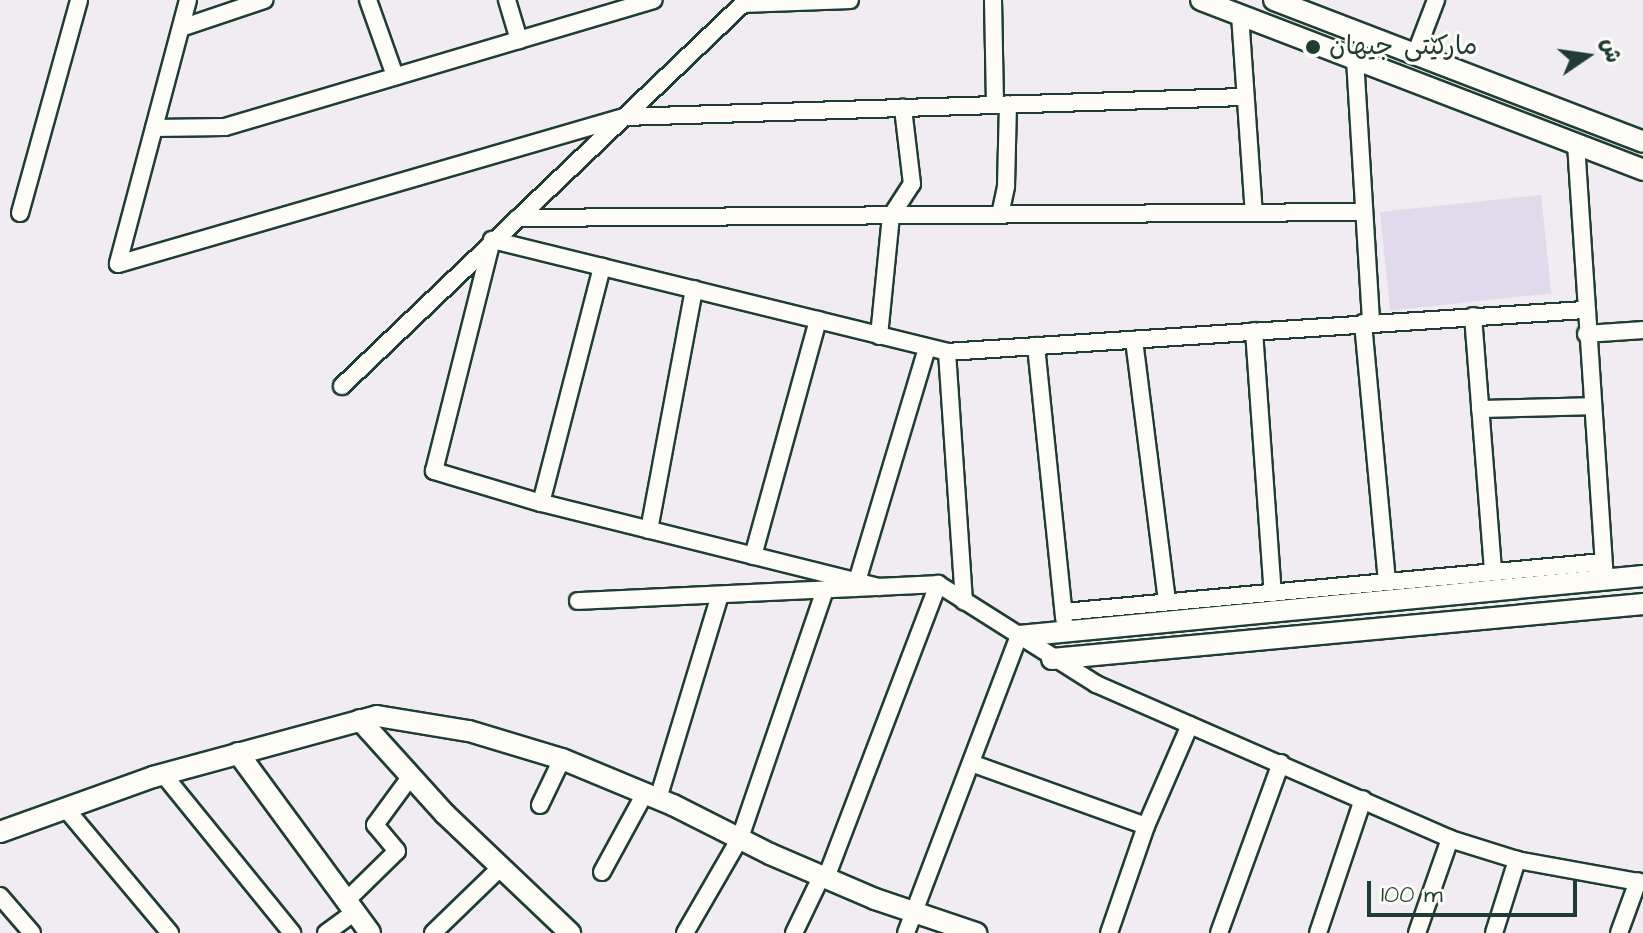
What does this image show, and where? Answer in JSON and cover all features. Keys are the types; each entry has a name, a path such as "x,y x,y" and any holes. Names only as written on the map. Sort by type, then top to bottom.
{"street":[{"path":"20,213 79,0"},
{"path":"188,0 118,264 624,117 1244,97"},
{"path":"181,28 264,0"},
{"path":"368,0 395,76"},
{"path":"507,0 519,40"},
{"path":"154,128 225,127 654,0"},
{"path":"342,386 745,2 850,0"},
{"path":"993,0 1006,186 1000,215"},
{"path":"1201,0 1643,170"},
{"path":"1415,55 1436,0"},
{"path":"1278,1 1312,7 1415,55 1643,142"},
{"path":"1240,15 1254,213"},
{"path":"1355,59 1367,322 1387,582"},
{"path":"879,336 891,216 912,184 903,108"},
{"path":"1576,144 1584,310 1604,571"},
{"path":"518,218 1361,212"},
{"path":"492,240 947,352 1584,310"},
{"path":"492,240 434,471 541,503 856,585 938,584 1052,659 1096,684 1450,839 1517,860 1640,882 1619,933"},
{"path":"541,503 602,267"},
{"path":"649,530 694,289"},
{"path":"1473,316 1493,572"},
{"path":"753,556 818,320"},
{"path":"1586,334 1643,330"},
{"path":"1254,331 1273,593"},
{"path":"1134,340 1167,602"},
{"path":"1036,346 1065,621"},
{"path":"856,585 927,348"},
{"path":"947,352 964,601"},
{"path":"1480,409 1591,406"},
{"path":"1065,621 1604,571"},
{"path":"1019,636 1065,621 1167,602 1493,572 1604,571 1643,576"},
{"path":"794,933 824,876 938,584"},
{"path":"578,601 825,590 856,585"},
{"path":"685,933 740,838 825,590"},
{"path":"602,872 652,796 720,595"},
{"path":"1052,659 1643,604"},
{"path":"910,924 1019,636"},
{"path":"0,832 163,774 377,716 469,731 562,759 652,796 824,876 910,924 976,933"},
{"path":"360,720 500,868 566,929"},
{"path":"1109,933 1146,826 1190,725"},
{"path":"238,753 370,933"},
{"path":"540,805 562,759"},
{"path":"971,763 1146,826"},
{"path":"1219,933 1281,763"},
{"path":"163,774 292,933"},
{"path":"326,933 397,851 375,825 411,776"},
{"path":"1318,933 1363,799"},
{"path":"66,809 170,933"},
{"path":"1417,933 1450,839"},
{"path":"1494,933 1517,860"},
{"path":"433,933 500,868"},
{"path":"0,897 32,933"}],"shaded area":[{"path":"1541,195 1551,293 1390,310 1380,212"}],"place":[{"name":"مارکێتی جیهان","path":"1313,47"}]}
